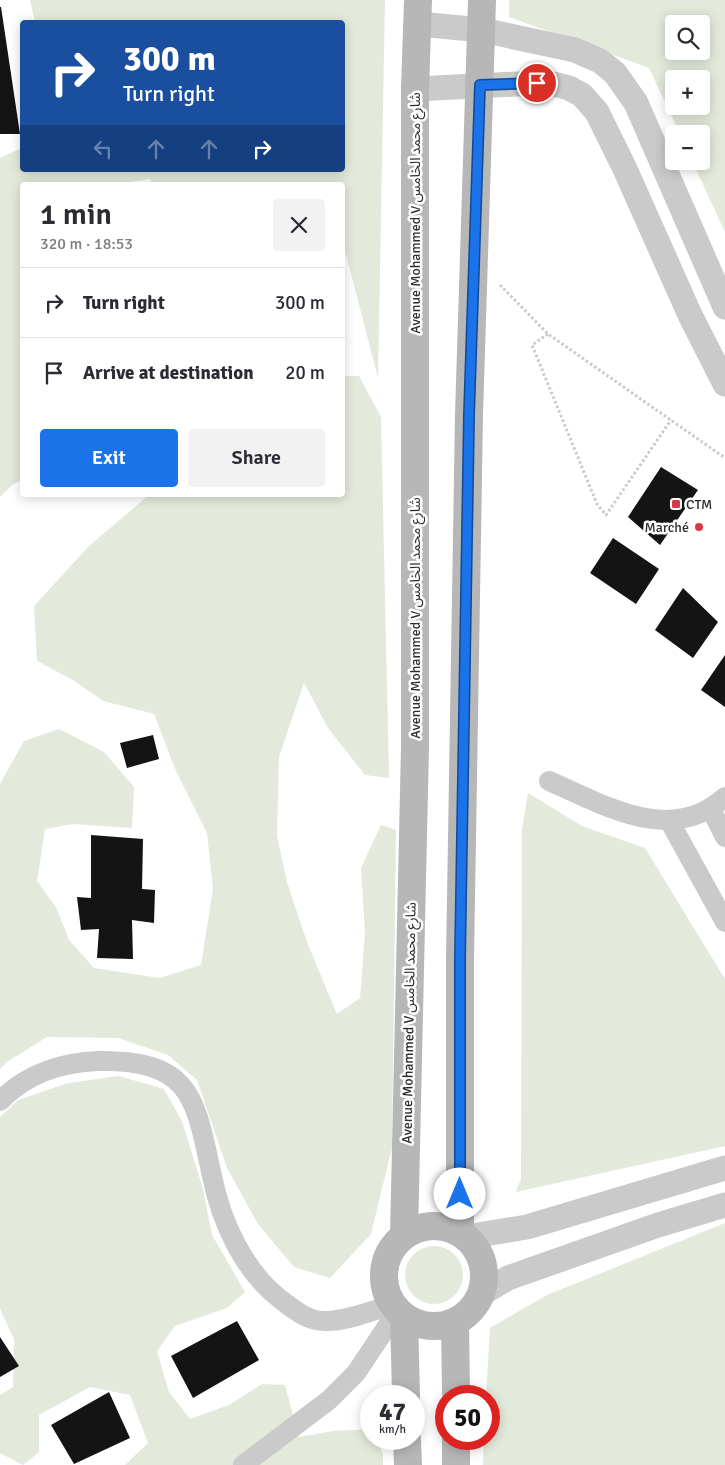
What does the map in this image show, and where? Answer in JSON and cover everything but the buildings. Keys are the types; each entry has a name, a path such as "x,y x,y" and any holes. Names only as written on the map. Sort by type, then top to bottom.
{"main road":[{"path":"463,1235 460,959 473,258 482,0"},
{"name":"Avenue Mohammed V شارع محمد الخامس","path":"404,1236 415,747 415,89 419,12"},
{"path":"398,1310 420,1324 438,1327 455,1322 470,1311 481,1294 484,1274 479,1254 463,1235 441,1226 422,1228 404,1236 391,1250 385,1268 385,1287 398,1310 405,1385"},
{"path":"455,1322 456,1385"},
{"path":"407,1450 408,1465"},
{"path":"456,1450 456,1465"}],"street":[{"path":"419,12 482,30 575,50 600,61 615,73 636,103 725,307"},
{"path":"415,89 480,85 554,84 582,95 597,112 626,169 690,315 725,384"},
{"path":"549,781 620,812 670,822 690,818 718,803 725,837"},
{"path":"670,822 725,922"},
{"path":"0,1101 28,1079 56,1067 78,1061 132,1064 154,1069 170,1076 190,1095 198,1112 212,1177 228,1229 254,1272 274,1294 296,1312 317,1321 340,1320 398,1310"},
{"path":"463,1235 527,1227 725,1168"},
{"path":"481,1294 508,1278 658,1225 725,1205"},
{"path":"243,1465 329,1400 356,1373 398,1310"}],"path":[{"path":"473,258 548,334 725,458"},
{"path":"548,334 532,345 597,504 606,515 671,420"}],"green space":[{"path":"30,0 385,0 378,378 345,251 345,182 152,182 150,179 130,182 20,182 20,481 12,485 0,497 0,158 20,149 20,172 345,172 345,20 35,20"},
{"path":"509,0 725,0 725,232 696,170 710,170 710,125 676,125 671,115 710,115 710,70 665,70 665,102 649,68 509,17"},
{"path":"345,376 359,376 381,417 389,778 365,775 328,728 304,683 279,757 277,836 287,882 307,942 337,1014 360,998 365,933 361,868 381,825 396,830 392,1148 371,1234 330,1278 294,1267 258,1224 227,1168 197,1080 168,1055 118,1038 47,1037 7,1062 0,1069 0,784 24,741 59,729 104,752 134,787 132,828 73,824 45,829 37,881 56,907 69,940 94,968 160,978 201,965 213,889 207,833 176,771 154,714 103,701 73,680 37,661 34,606 89,546 147,497 345,497"},
{"path":"528,793 582,826 645,848 725,979 725,1146 516,1192 521,1178 522,829"},
{"path":"119,1076 164,1089 182,1121 203,1189 212,1235 245,1292 227,1308 175,1326 157,1351 169,1392 190,1419 229,1405 262,1384 285,1385 299,1437 333,1431 360,1430 360,1450 381,1450 383,1465 125,1465 148,1443 130,1395 90,1387 39,1415 39,1452 23,1465 0,1453 0,1395 13,1387 14,1339 0,1309 0,1117 18,1100 68,1083"},
{"path":"725,1223 725,1465 483,1465 484,1450 500,1450 500,1385 487,1385 490,1328 547,1295"},
{"path":"428,1246 440,1246 455,1254 463,1269 463,1281 455,1296 440,1304 428,1304 413,1296 405,1281 405,1269 413,1254"}],"place":[{"name":"CTM","path":"676,504"},
{"name":"Marché","path":"699,527"}],"route":[{"path":"460,1194 460,959 469,415 480,85 537,83"}]}
